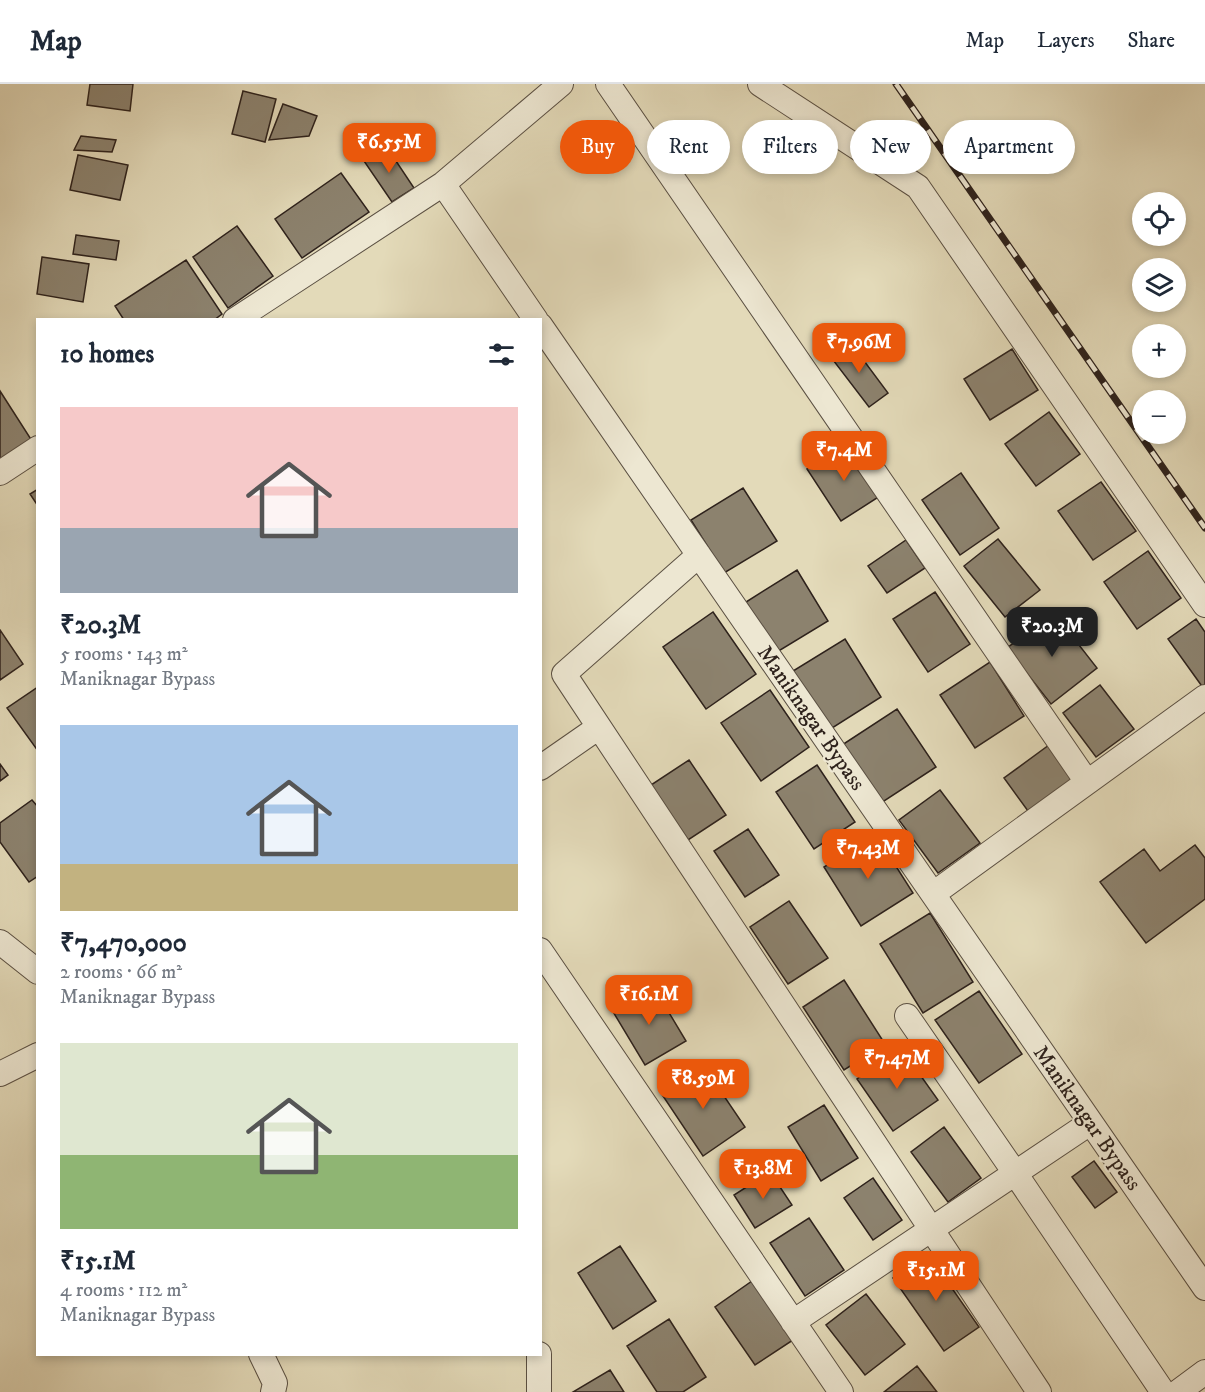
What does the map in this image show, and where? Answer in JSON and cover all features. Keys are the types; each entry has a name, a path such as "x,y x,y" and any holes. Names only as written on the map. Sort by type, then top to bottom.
{"street":[{"path":"238,318 443,184 561,84"},
{"path":"608,84 1087,782"},
{"path":"760,84 918,187 1205,605"},
{"path":"443,184 535,318"},
{"name":"Maniknagar Bypass","path":"542,328 1205,1288"},
{"path":"0,472 36,449"},
{"path":"699,555 564,674 1039,1392"},
{"path":"933,894 1205,697"},
{"path":"542,767 599,727"},
{"path":"0,942 36,970"},
{"path":"542,953 841,1392"},
{"path":"907,1016 1163,1392"},
{"path":"0,1074 36,1056"},
{"path":"793,1322 1090,1123"},
{"path":"262,1356 275,1383 273,1392"},
{"path":"538,1356 538,1392"},
{"path":"1178,1392 1205,1372"}],"building":[{"path":"90,84 133,84 130,111 87,105"},
{"path":"243,91 276,99 265,142 232,134"},
{"path":"283,104 317,116 309,136 269,140"},
{"path":"81,136 116,140 112,152 74,150"},
{"path":"386,146 414,188 392,202 364,161"},
{"path":"78,155 128,165 120,200 70,190"},
{"path":"341,173 369,212 302,258 275,219"},
{"path":"237,226 273,276 228,308 193,257"},
{"path":"76,235 119,241 116,260 73,254"},
{"path":"42,257 89,264 83,302 37,294"},
{"path":"186,260 222,314 217,318 123,318 115,306"},
{"path":"850,342 888,393 869,407 830,356"},
{"path":"1012,349 1038,390 990,420 964,379"},
{"path":"0,391 34,444 0,466"},
{"path":"1049,412 1080,454 1036,486 1005,444"},
{"path":"846,443 880,496 841,521 807,469"},
{"path":"961,473 999,528 960,555 922,500"},
{"path":"1101,482 1136,531 1093,560 1058,511"},
{"path":"743,488 777,541 724,573 691,520"},
{"path":"36,490 36,503 30,494"},
{"path":"998,539 1040,590 1005,617 964,566"},
{"path":"906,540 925,568 887,593 868,566"},
{"path":"1148,551 1181,598 1137,629 1104,582"},
{"path":"797,570 828,621 777,652 746,602"},
{"path":"935,592 970,644 928,672 893,619"},
{"path":"713,612 756,674 706,709 663,647"},
{"path":"1054,613 1097,668 1051,704 1007,648"},
{"path":"1196,619 1205,632 1204,689 1168,639"},
{"path":"0,630 23,664 0,680"},
{"path":"845,639 881,697 829,730 793,671"},
{"path":"990,662 1024,716 975,748 940,695"},
{"path":"1100,685 1134,729 1096,757 1063,713"},
{"path":"36,688 36,748 7,708"},
{"path":"770,690 809,747 761,781 721,723"},
{"path":"897,709 936,767 881,803 842,745"},
{"path":"1049,745 1074,778 1028,811 1004,778"},
{"path":"689,760 726,815 688,840 651,785"},
{"path":"0,764 8,775 0,781"},
{"path":"817,765 855,822 814,849 776,792"},
{"path":"940,790 980,843 938,873 899,820"},
{"path":"32,800 36,805 36,877 29,882 0,842 0,823"},
{"path":"748,829 779,875 745,897 714,851"},
{"path":"876,835 913,893 861,926 824,867"},
{"path":"1195,845 1205,858 1205,899 1146,943 1100,882 1144,849 1160,871"},
{"path":"789,901 828,958 788,984 750,927"},
{"path":"930,913 973,982 923,1013 880,944"},
{"path":"844,980 885,1044 844,1070 803,1007"},
{"path":"653,986 686,1041 645,1065 612,1010"},
{"path":"979,991 1022,1054 979,1083 935,1020"},
{"path":"901,1048 938,1100 893,1131 857,1079"},
{"path":"703,1065 745,1127 703,1156 661,1093"},
{"path":"824,1105 858,1158 821,1181 788,1127"},
{"path":"944,1127 981,1178 948,1202 911,1152"},
{"path":"1094,1161 1117,1192 1095,1208 1072,1177"},
{"path":"770,1172 792,1205 755,1228 734,1195"},
{"path":"873,1178 902,1220 873,1240 844,1198"},
{"path":"809,1218 844,1270 805,1296 770,1243"},
{"path":"620,1246 656,1301 613,1329 578,1273"},
{"path":"928,1254 979,1327 944,1351 893,1278"},
{"path":"752,1281 793,1340 755,1365 715,1307"},
{"path":"866,1294 905,1344 865,1375 826,1325"},
{"path":"669,1319 706,1377 683,1392 657,1392 627,1346"},
{"path":"917,1366 937,1392 884,1392"},
{"path":"610,1370 624,1392 573,1392"}],"railway":[{"path":"896,84 1205,528"}]}
